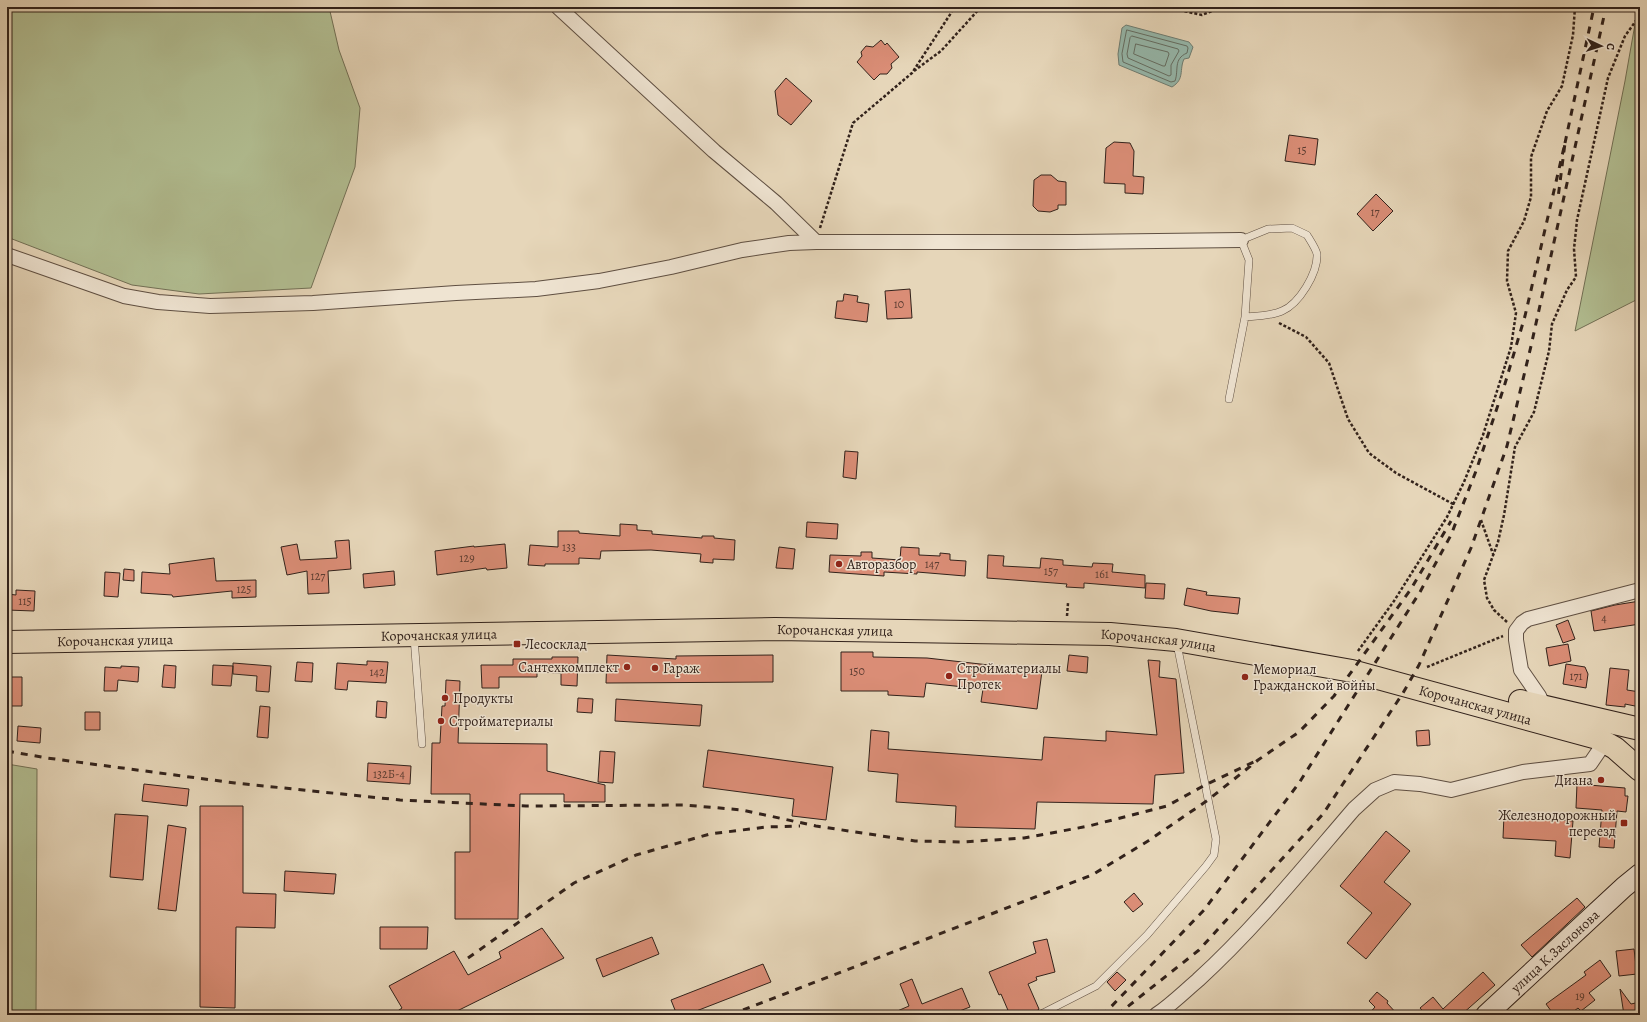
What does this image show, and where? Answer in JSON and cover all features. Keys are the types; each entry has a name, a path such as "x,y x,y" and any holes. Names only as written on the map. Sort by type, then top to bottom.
{"main road":[{"name":"Корочанская улица","path":"7,642 413,631 773,618 1109,621 1176,627 1360,660 1544,707 1640,729"},
{"name":"Корочанская улица","path":"7,633 775,629 1110,634 1176,640 1363,674 1577,732 1605,742 1622,753 1640,770"}],"street":[{"path":"558,7 714,151 776,203 816,242"},
{"path":"7,255 124,296 158,302 210,306 313,303 536,289 599,281 671,267 742,250 816,242 1074,242 1241,240"},
{"path":"1544,707 1539,696 1521,670 1516,631 1522,623 1528,619 1640,590"},
{"path":"1156,1015 1164,1010 1207,972 1238,941 1354,809 1375,790 1394,782 1420,784 1451,790 1522,772 1590,764 1605,742"},
{"name":"улица К.Заслонова","path":"1624,887 1640,858"},
{"name":"улица К.Заслонова","path":"1486,1015 1624,887 1640,874"}],"lane":[{"path":"1229,399 1245,317 1249,260 1241,240 1268,229 1292,228 1307,235 1317,254 1313,273 1301,296 1283,311 1264,316 1245,317"},
{"path":"413,631 422,744"},
{"path":"1039,1015 1096,986 1147,935 1214,855 1216,839 1176,640"}],"path":[{"path":"912,73 951,13 953,7"},
{"path":"816,242 853,123 912,73 941,51 981,7"},
{"path":"1165,7 1202,15 1222,7"},
{"path":"1358,651 1413,571 1447,517 1464,482 1483,435 1511,347 1516,313 1507,281 1508,251 1524,221 1530,198 1531,157 1547,111 1562,86 1573,35 1575,7"},
{"path":"1427,667 1516,631 1494,610 1487,598 1484,580 1504,515 1515,447 1534,412 1549,351 1552,324 1568,290 1576,277 1574,249 1577,220 1608,78 1625,36 1640,15"},
{"path":"1264,316 1306,336 1329,363 1348,419 1369,453 1396,473 1453,504"},
{"path":"1481,520 1493,554"}],"green space":[{"path":"7,7 329,7 339,50 360,108 355,167 311,288 199,294 132,285 7,237"},
{"path":"1638,7 1640,7 1640,298 1575,331 1625,81"},
{"path":"7,764 37,769 36,1015 7,1015"}],"water":[{"path":"1126,25 1189,42 1193,47 1189,58 1184,59 1180,78 1176,84 1172,87 1119,65 1118,54 1122,28"}],"building":[{"path":"881,40 885,45 887,43 899,57 891,64 892,68 887,74 880,74 874,80 857,62 862,56 861,52 866,46 873,47"},
{"path":"786,78 812,101 791,125 778,115 775,91"},
{"path":"1289,135 1318,139 1315,165 1285,161"},
{"path":"1114,142 1130,143 1134,151 1133,176 1144,177 1143,194 1125,193 1125,184 1104,183 1106,148"},
{"path":"1041,175 1051,175 1058,181 1066,182 1066,205 1058,205 1058,209 1050,212 1038,211 1033,206 1034,180"},
{"path":"1376,194 1393,211 1373,231 1357,214"},
{"path":"910,289 912,318 887,319 885,291"},
{"path":"844,294 858,296 857,302 869,304 867,322 835,318 837,301 843,301"},
{"path":"845,451 858,452 856,479 843,477"},
{"path":"807,522 838,524 837,539 806,537"},
{"path":"620,524 637,525 637,530 652,531 652,534 702,538 702,536 714,536 714,538 735,540 734,560 713,559 713,563 700,562 701,554 651,550 601,551 600,559 579,558 579,564 545,564 545,566 528,565 530,545 558,547 558,531 579,531 579,533 620,536"},
{"path":"349,540 351,569 328,571 329,593 308,594 307,571 287,575 281,547 297,544 300,560 337,558 335,541"},
{"path":"505,544 507,568 487,570 486,568 437,575 435,551"},
{"path":"779,547 795,549 793,569 776,568"},
{"path":"901,547 919,548 919,555 940,556 940,553 950,554 950,560 966,561 965,576 917,572 917,574 884,572 884,576 829,572 830,555 861,556 861,552 872,552 872,558 900,560"},
{"path":"988,555 1004,556 1003,566 1040,568 1041,558 1063,560 1063,565 1092,567 1093,563 1113,564 1112,572 1145,575 1145,588 1084,583 1084,588 1066,587 1067,584 987,578"},
{"path":"214,558 216,581 256,580 256,597 232,598 232,591 173,597 172,595 141,593 142,572 170,574 169,564"},
{"path":"124,569 134,570 134,581 123,580"},
{"path":"394,571 395,585 364,588 363,574"},
{"path":"105,572 120,573 118,597 104,596"},
{"path":"1146,583 1165,584 1164,599 1145,598"},
{"path":"1187,588 1207,592 1206,595 1240,598 1238,614 1211,611 1184,605"},
{"path":"16,590 35,591 34,611 7,610 7,594 16,595"},
{"path":"1640,601 1640,624 1594,631 1591,611"},
{"path":"1568,620 1575,639 1563,643 1556,625"},
{"path":"1568,644 1571,661 1549,666 1546,648"},
{"path":"841,652 873,652 873,657 927,658 1042,671 1037,709 981,702 983,689 926,683 924,697 888,695 888,691 841,691"},
{"path":"607,655 676,659 676,656 773,655 773,682 606,683"},
{"path":"1069,655 1088,657 1087,673 1067,671"},
{"path":"552,657 578,657 577,686 561,685 561,673 537,672 537,677 499,677 499,688 482,688 481,665 513,665 513,659 552,659"},
{"path":"1148,660 1160,661 1159,677 1176,679 1184,773 1155,775 1153,804 1037,802 1035,829 955,827 956,806 896,802 898,774 868,771 871,730 889,732 888,749 1042,760 1044,737 1106,741 1106,731 1157,735"},
{"path":"367,661 388,662 386,683 348,681 347,690 335,689 337,663 367,665"},
{"path":"297,662 313,663 312,682 295,681"},
{"path":"233,663 271,666 269,692 256,691 257,676 233,674"},
{"path":"1566,664 1585,667 1588,674 1586,688 1563,684"},
{"path":"164,665 176,666 175,688 162,687"},
{"path":"213,665 233,666 231,686 212,685"},
{"path":"121,666 139,667 138,682 118,680 117,691 104,691 105,667 121,668"},
{"path":"1610,668 1629,670 1627,690 1640,692 1640,707 1625,704 1625,707 1606,705"},
{"path":"7,677 22,677 22,706 7,706"},
{"path":"446,680 460,681 458,743 547,744 547,771 605,785 605,802 564,802 564,794 520,794 518,919 455,919 455,852 470,852 470,794 431,794 432,743 440,743 442,706 445,706"},
{"path":"578,698 593,699 592,713 577,712"},
{"path":"616,699 702,705 700,726 615,721"},
{"path":"377,701 387,702 386,718 376,717"},
{"path":"260,706 270,707 268,738 257,737"},
{"path":"85,712 100,712 100,730 85,730"},
{"path":"18,726 41,728 40,743 17,741"},
{"path":"1429,730 1430,745 1417,746 1416,731"},
{"path":"708,750 833,767 826,820 792,816 794,799 703,787"},
{"path":"600,751 615,752 613,783 598,782"},
{"path":"368,763 411,766 410,784 367,781"},
{"path":"144,784 189,789 187,806 142,801"},
{"path":"1577,784 1625,788 1625,796 1628,796 1626,812 1617,811 1614,848 1599,847 1602,810 1576,808"},
{"path":"200,806 243,806 243,893 276,894 275,928 236,927 235,1008 200,1007"},
{"path":"115,814 148,816 143,880 110,877"},
{"path":"1504,815 1573,821 1570,858 1555,856 1556,841 1503,838"},
{"path":"168,825 186,828 176,911 158,909"},
{"path":"1386,831 1410,851 1384,882 1411,904 1366,959 1347,943 1372,913 1340,886"},
{"path":"285,871 336,874 334,894 284,891"},
{"path":"1134,893 1143,904 1133,912 1124,902"},
{"path":"1577,898 1585,907 1532,957 1521,945"},
{"path":"380,927 428,927 427,949 380,949"},
{"path":"542,928 564,958 449,1015 392,1015 402,1008 389,986 454,951 468,975 501,958 499,952"},
{"path":"652,937 659,954 603,977 596,959"},
{"path":"1047,939 1055,972 1036,977 1037,980 1028,984 1039,1009 1032,1015 1010,1015 989,972 1036,953 1033,942"},
{"path":"1634,949 1637,974 1619,976 1616,951"},
{"path":"1600,960 1611,976 1589,993 1595,1000 1581,1011 1578,1008 1569,1015 1554,1015 1546,1004 1586,975 1584,972"},
{"path":"763,964 771,982 686,1015 677,1015 671,1000"},
{"path":"1117,972 1126,980 1115,991 1107,982"},
{"path":"1483,972 1495,985 1461,1015 1426,1015 1420,1008 1433,997 1443,1009"},
{"path":"912,979 922,1004 962,988 970,1007 949,1015 888,1015 909,1006 900,984"},
{"path":"1620,989 1631,1004 1640,1002 1640,1015 1624,1015"},
{"path":"1377,992 1388,1001 1387,1003 1398,1015 1368,1015 1375,1007 1369,1001"}],"railway":[{"path":"1565,143 1594,7"},
{"path":"1117,1015 1199,950 1323,814 1403,693 1419,665 1471,548 1507,446 1531,346 1606,7"},
{"path":"1101,1015 1107,1011 1204,910 1299,783 1420,592 1451,535 1476,471 1504,387 1525,316 1565,143 1558,198"},
{"path":"730,1015 1092,875 1148,841 1208,800 1258,760 1299,732 1334,696 1411,589 1451,521"},
{"path":"7,751 47,758 235,783 400,800 526,806 685,805 742,810 816,826 915,841 962,842 1024,838 1089,826 1167,806 1205,785 1258,760"},
{"path":"468,958 574,883 636,855 710,834 766,827 800,826"}],"place":[{"name":"Авторазбор","path":"839,564"},
{"name":"Лесосклад","path":"517,644"},
{"name":"Сантехкомплект","path":"627,667"},
{"name":"Гараж","path":"655,668"},
{"name":"Стройматериалы Протек","path":"949,676"},
{"name":"Мемориал Гражданской войны","path":"1245,677"},
{"name":"Продукты","path":"445,698"},
{"name":"Стройматериалы","path":"441,721"},
{"name":"Диана","path":"1601,780"},
{"name":"Железнодорожный переезд","path":"1624,823"}]}
